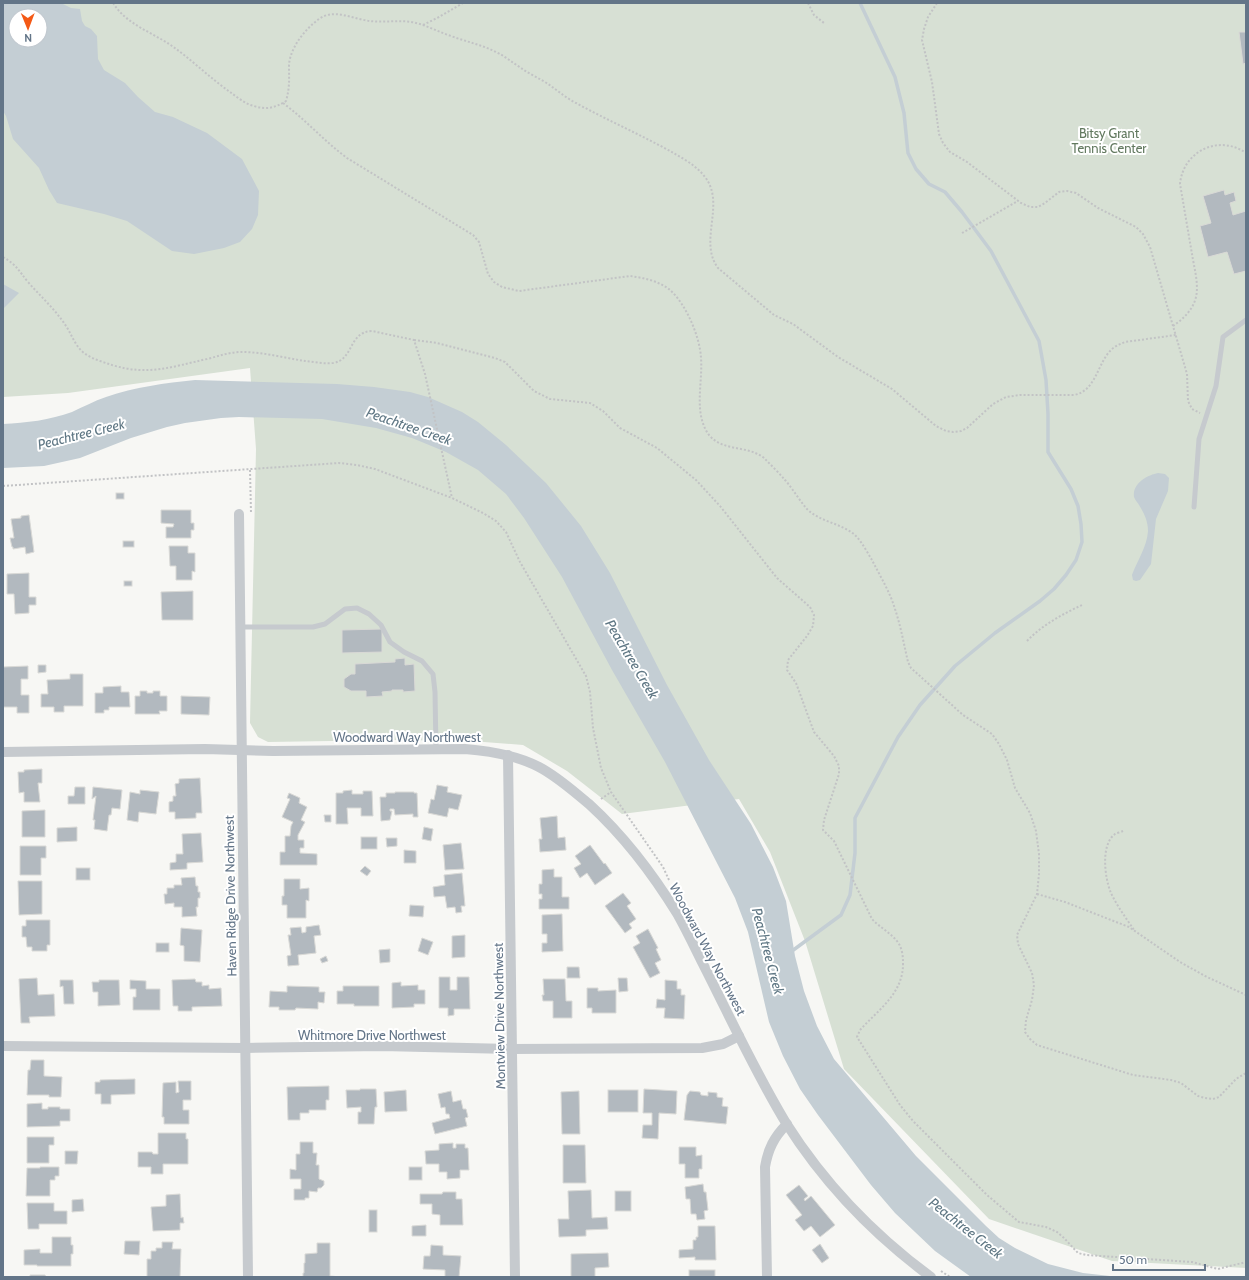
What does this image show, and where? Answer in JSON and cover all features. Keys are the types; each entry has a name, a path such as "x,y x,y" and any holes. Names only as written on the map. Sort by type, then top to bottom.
{"street":[{"name":"Haven Ridge Drive Northwest","path":"240,514 248,1277"},
{"name":"Woodward Way Northwest","path":"3,752 205,749 273,751 465,748 508,755 538,767 566,784 602,816 634,852 659,886 679,917 766,1088 787,1124 814,1163 875,1231 909,1261 931,1277"},
{"name":"Montview Drive Northwest","path":"508,755 515,1277"},
{"name":"Whitmore Drive Northwest","path":"3,1046 245,1048 382,1046 512,1049 702,1048 723,1044 739,1036"},
{"path":"767,1277 765,1167 767,1154 772,1143 778,1133 787,1124"}],"lane":[{"path":"1194,507 1199,439 1216,386 1223,337 1246,320"},
{"path":"240,627 313,626 325,624 345,609 357,608 369,614 381,625 390,642 404,652 422,661 433,674 435,692 436,749"}],"path":[{"path":"113,3 124,17 173,46 218,84 241,100 262,109 276,107 286,101 289,92 289,64 292,51 306,31 319,19 335,14 370,21 401,21 416,23 458,39 479,44 499,53 574,102 659,145 695,167 711,186 714,209 710,252 713,262 718,268 774,315 793,324 838,357 892,389 936,426 946,432 961,431 967,428 993,404 1006,397 1020,395 1082,394 1091,385 1111,350 1117,345 1125,342 1176,335"},
{"path":"422,25 463,3"},
{"path":"808,3 814,15 824,23"},
{"path":"937,3 928,17 922,40 932,82 939,134 943,143 950,152 967,162 1018,201 1030,207 1038,207 1060,192 1067,191 1076,193 1098,208 1136,227 1144,234 1150,247 1187,374 1188,401 1192,409 1207,416"},
{"path":"284,103 296,112 328,144 347,158 473,235 479,242 488,274 494,282 498,284 520,291 630,276 655,282 669,289 684,310 692,325 698,342 701,357 700,409 703,423 710,435 720,443 732,448 753,452 763,458 785,480 807,508 816,516 854,535 863,545 881,577 895,608 908,662 911,668 963,715 992,734 1007,760 1015,788 1030,813 1036,831 1039,854 1037,894 1017,935 1018,944 1032,973 1034,985 1032,1000 1026,1020 1025,1032 1030,1039 1038,1045 1133,1075 1182,1083 1198,1096 1205,1098 1213,1099 1219,1097 1236,1079 1246,1073"},
{"path":"1173,326 1182,320 1193,305 1196,296 1196,278 1180,184 1181,173 1188,161 1198,152 1214,146 1227,144 1246,153"},
{"path":"962,233 1018,201"},
{"path":"3,257 13,263 27,281 54,310 72,336 76,345 85,354 123,368 140,371 155,370 234,352 251,352 321,363 333,363 346,357 354,340 360,334 366,331 372,331 414,340 437,343 480,353 505,362 534,391 550,398 590,403 603,411 620,428 657,448 696,480 720,506 777,578 810,607 814,615 813,626 788,660 787,670 796,684 814,732 834,756 839,766 839,774 824,820 823,830 834,841 872,919 877,925 895,939 900,946 903,956 904,971 900,985 891,998 860,1030 857,1037 900,1105 913,1121 987,1196 1019,1222 1046,1227 1057,1232 1078,1253 1086,1255 1192,1262 1218,1268 1246,1262"},
{"path":"414,340 425,374 452,498"},
{"path":"240,514 251,515 250,469"},
{"path":"1027,641 1060,616 1082,605"},
{"path":"1123,831 1115,834 1109,841 1105,864 1107,880 1115,899 1135,931"},
{"path":"1037,894 1065,902 1110,919 1135,931 1180,962 1205,976 1246,995"}],"green space":[{"name":"Bitsy Grant Tennis Center","path":"3,3 1246,3 1246,1268 1112,1261 989,1219 844,1069 805,941 770,852 739,799 622,814 567,771 523,745 471,741 394,740 268,742 258,737 250,723 256,449 250,368 68,393 3,397"}],"water":[{"path":"3,3 61,3 71,8 80,9 82,21 85,26 91,29 97,36 98,59 104,70 125,83 155,112 173,117 207,133 242,159 259,191 258,215 252,229 240,242 224,248 194,254 172,251 127,221 57,203 39,168 13,139 3,111"},
{"path":"3,284 19,293 3,309"},
{"name":"Peachtree Creek","path":"195,380 337,384 410,392 428,397 462,412 478,422 506,445 546,483 581,526 610,573 667,685 709,760 751,824 773,867 786,901 795,956 804,991 817,1026 834,1059 916,1156 999,1238 1015,1248 1048,1264 1083,1273 1119,1277 971,1277 935,1251 895,1213 871,1185 800,1089 783,1056 769,1022 748,932 735,898 665,762 612,670 562,577 524,518 506,494 478,470 446,452 412,438 376,428 322,419 239,417 185,423 167,427 131,438 80,458 44,466 3,468 3,424 47,419 72,412 93,402 139,388"},
{"path":"1158,473 1165,474 1169,478 1168,491 1156,519 1151,564 1140,580 1136,581 1133,580 1132,575 1144,548 1148,531 1145,517 1134,498 1134,492 1142,480"}],"building":[{"path":"1239,32 1246,32 1246,63 1243,64"},
{"path":"1224,190 1225,195 1234,192 1236,201 1230,203 1233,215 1246,211 1246,271 1234,274 1227,252 1208,257 1200,226 1211,223 1203,196"},
{"path":"116,493 124,493 124,499 116,499"},
{"path":"161,510 191,510 191,523 194,523 194,530 191,530 191,538 166,538 166,527 173,527 174,524 161,523"},
{"path":"29,515 34,552 26,554 25,547 13,549 12,547 10,538 14,538 11,519"},
{"path":"123,541 134,541 134,547 123,547"},
{"path":"169,546 188,546 188,553 195,553 195,572 192,571 192,580 176,580 176,566 170,566"},
{"path":"29,573 29,597 36,597 36,605 29,605 29,613 15,614 14,594 7,594 7,574"},
{"path":"124,581 132,581 132,586 124,586"},
{"path":"193,591 193,620 162,620 161,592"},
{"path":"382,629 382,652 342,653 342,630"},
{"path":"405,658 405,665 414,664 415,691 403,692 403,690 392,690 382,692 383,696 366,697 366,691 351,691 344,687 344,679 351,674 355,674 355,664 395,662 395,659"},
{"path":"38,665 46,665 46,672 38,673"},
{"path":"28,666 28,679 21,679 21,695 29,695 29,713 17,713 17,707 3,707 3,667"},
{"path":"70,674 83,674 83,706 64,706 64,712 54,712 54,707 41,707 41,694 48,694 47,680 70,679"},
{"path":"121,686 121,692 129,692 130,707 109,707 109,710 104,710 104,713 95,713 95,693 103,693 103,687"},
{"path":"140,691 153,693 153,691 160,691 160,696 167,696 167,711 159,711 160,714 135,714 135,696 140,696"},
{"path":"181,696 210,697 209,715 181,714"},
{"path":"42,769 42,783 38,783 40,802 24,802 24,792 19,793 18,772 24,772 24,770"},
{"path":"200,778 202,813 196,813 196,818 175,819 175,812 169,812 169,802 173,801 173,796 176,796 175,784 179,783 179,779"},
{"path":"437,785 448,787 447,792 462,795 458,810 449,808 447,817 428,813 431,799 434,800"},
{"path":"75,787 85,787 85,804 68,804 68,796 74,796"},
{"path":"93,787 122,790 120,809 112,808 111,815 109,815 107,831 94,829 95,820 93,820 96,796 92,799"},
{"path":"140,790 159,792 156,814 139,812 138,822 127,820 130,792 140,794"},
{"path":"352,790 352,794 363,794 363,791 372,791 373,816 361,816 361,808 347,808 348,824 336,824 336,793 343,793 343,791"},
{"path":"289,793 300,798 299,803 307,807 301,820 305,822 298,835 298,840 304,840 304,848 300,848 300,853 317,854 317,865 280,865 280,852 285,852 285,836 290,836 293,822 282,817 290,799 287,798"},
{"path":"386,793 417,793 418,817 413,817 413,814 395,815 394,809 390,809 390,811 392,811 390,820 381,821 380,797 386,797"},
{"path":"45,810 45,837 22,837 22,811"},
{"path":"324,815 331,815 331,822 325,822"},
{"path":"557,816 558,838 565,837 566,850 540,852 539,839 542,839 540,818"},
{"path":"77,827 77,841 57,842 57,828"},
{"path":"424,827 433,829 431,841 422,839"},
{"path":"201,833 203,862 187,863 187,869 170,870 170,863 176,862 176,854 183,854 182,834"},
{"path":"361,837 377,837 377,849 361,849"},
{"path":"386,838 397,838 397,846 387,847"},
{"path":"461,843 464,869 445,870 443,845"},
{"path":"590,845 612,873 595,885 587,873 580,878 574,868 581,864 575,856"},
{"path":"20,846 46,846 46,858 41,858 41,875 20,875"},
{"path":"404,850 416,851 416,863 404,863"},
{"path":"365,866 371,871 367,876 360,871"},
{"path":"76,868 90,868 90,880 76,880"},
{"path":"554,869 554,877 562,877 562,897 569,897 569,909 539,909 539,899 542,899 542,894 539,894 539,884 542,884 542,870"},
{"path":"462,873 465,906 461,906 462,912 456,913 455,907 447,908 445,896 434,897 433,887 445,885 444,875"},
{"path":"195,877 198,892 200,892 198,907 196,907 197,916 182,917 182,907 174,907 174,903 165,904 164,894 167,894 167,888 174,888 174,885 182,885 181,878"},
{"path":"284,879 300,879 300,889 309,888 309,901 306,900 306,918 287,918 287,905 282,905 282,896 284,896"},
{"path":"18,881 42,881 42,914 19,915"},
{"path":"623,893 631,903 627,906 636,919 629,924 632,928 625,933 605,906"},
{"path":"410,905 424,906 423,917 409,916"},
{"path":"562,914 563,951 542,952 542,943 547,943 547,934 542,934 542,915"},
{"path":"26,920 50,920 50,945 47,945 47,951 32,951 32,947 27,947 26,937 22,937 22,926 26,926"},
{"path":"319,925 321,935 314,936 316,953 298,955 299,965 288,966 287,956 291,955 288,935 291,935 290,928 301,927 302,933 306,932 306,927"},
{"path":"181,928 202,930 200,962 184,961 184,946 180,945"},
{"path":"648,929 658,948 656,949 661,960 655,963 660,973 650,978 633,947 640,943 636,936"},
{"path":"465,935 465,957 452,958 452,936"},
{"path":"422,938 433,942 428,955 418,951"},
{"path":"156,943 169,943 169,952 156,952"},
{"path":"390,949 390,962 380,963 379,950"},
{"path":"326,956 328,961 322,963 320,959"},
{"path":"567,967 579,967 580,978 567,978"},
{"path":"439,977 450,977 450,990 457,990 457,977 469,977 470,1009 454,1009 454,1015 448,1016 448,1008 439,1008"},
{"path":"37,978 38,995 54,994 55,1016 29,1017 30,1023 21,1023 19,979"},
{"path":"618,978 627,978 628,991 619,992"},
{"path":"195,979 196,982 202,982 202,986 209,985 209,989 221,988 222,1006 192,1007 192,1011 178,1011 178,1006 173,1006 172,980"},
{"path":"543,979 565,979 566,1001 572,1001 572,1018 553,1018 553,1001 543,1001"},
{"path":"60,980 73,980 74,1004 64,1004 63,986 60,987"},
{"path":"99,980 119,980 120,1005 98,1006 98,992 93,992 92,982 99,982"},
{"path":"130,980 146,981 146,989 160,989 160,1010 133,1010 133,997 136,997 136,989 130,989"},
{"path":"665,980 677,981 677,989 681,989 681,995 685,995 684,1019 664,1018 665,1008 656,1008 657,999 665,1000"},
{"path":"401,982 401,986 418,985 418,990 425,990 425,1004 414,1004 414,1007 392,1008 392,983"},
{"path":"287,986 319,987 319,992 325,992 324,1003 318,1002 318,1009 296,1008 295,1010 279,1010 279,1007 269,1007 270,991 287,992"},
{"path":"343,986 379,986 379,1006 337,1004 337,991 343,991"},
{"path":"587,988 598,988 598,991 616,990 616,1013 592,1013 592,1008 587,1008"},
{"path":"31,1060 44,1060 44,1076 62,1077 61,1097 49,1097 49,1095 27,1095 28,1070 30,1070"},
{"path":"135,1079 135,1094 111,1095 111,1104 101,1104 101,1094 95,1094 95,1082 100,1082 100,1080"},
{"path":"178,1081 191,1081 191,1100 183,1100 183,1110 189,1110 189,1124 164,1124 164,1117 162,1117 163,1083 176,1082 176,1093 179,1092"},
{"path":"329,1086 329,1100 326,1100 326,1110 309,1110 309,1113 300,1113 300,1120 288,1120 287,1087"},
{"path":"376,1089 377,1107 375,1107 374,1124 358,1124 358,1112 361,1112 361,1107 347,1108 346,1090"},
{"path":"644,1089 677,1091 676,1114 659,1113 658,1139 642,1138 643,1125 652,1125 652,1113 643,1113"},
{"path":"406,1090 407,1111 385,1112 384,1092"},
{"path":"608,1090 638,1090 638,1112 608,1112"},
{"path":"451,1091 453,1102 461,1100 463,1109 466,1109 468,1117 465,1118 467,1126 435,1134 432,1123 450,1118 449,1114 446,1114 445,1107 441,1108 438,1094"},
{"path":"579,1091 580,1134 562,1134 561,1092"},
{"path":"690,1091 700,1092 701,1095 708,1096 708,1092 717,1093 717,1097 723,1098 722,1106 728,1107 726,1124 684,1120 687,1095"},
{"path":"42,1103 42,1109 48,1109 48,1107 60,1107 60,1109 70,1109 70,1121 60,1121 60,1126 27,1127 27,1104"},
{"path":"158,1133 186,1133 186,1139 188,1139 188,1164 163,1164 163,1174 151,1174 151,1167 138,1167 138,1152 152,1152 153,1154 158,1154"},
{"path":"27,1137 54,1137 54,1145 49,1145 49,1163 27,1163"},
{"path":"300,1142 313,1142 313,1153 317,1153 316,1165 319,1165 319,1179 324,1181 324,1185 321,1188 318,1188 317,1192 309,1191 309,1198 305,1198 305,1200 294,1200 294,1189 301,1189 301,1179 290,1179 290,1169 296,1170 296,1154 300,1154"},
{"path":"453,1143 453,1148 456,1148 456,1144 465,1144 465,1148 468,1148 469,1170 460,1170 460,1178 447,1179 447,1172 439,1172 439,1164 426,1164 425,1151 439,1150 439,1144"},
{"path":"563,1145 585,1145 586,1183 563,1183"},
{"path":"679,1147 696,1147 696,1156 702,1155 702,1169 699,1169 699,1178 685,1178 685,1164 679,1164"},
{"path":"65,1151 78,1151 77,1164 65,1164"},
{"path":"59,1167 59,1176 55,1176 55,1180 50,1180 50,1196 26,1196 27,1168"},
{"path":"409,1167 422,1167 422,1180 409,1180"},
{"path":"703,1184 704,1192 706,1192 708,1210 704,1211 705,1219 697,1220 696,1214 691,1214 690,1199 686,1199 685,1187"},
{"path":"799,1185 808,1196 804,1199 805,1201 811,1196 835,1225 820,1237 811,1226 804,1231 795,1220 802,1215 786,1195"},
{"path":"591,1190 592,1218 607,1217 608,1229 586,1230 586,1236 559,1237 558,1219 569,1219 568,1191"},
{"path":"615,1191 631,1191 631,1211 615,1211"},
{"path":"443,1192 456,1192 456,1199 462,1199 463,1225 440,1225 440,1215 432,1214 432,1204 420,1204 420,1194 442,1194"},
{"path":"180,1194 181,1218 183,1217 184,1223 180,1223 180,1230 153,1231 151,1207 166,1206 166,1195"},
{"path":"83,1199 84,1211 72,1212 72,1200"},
{"path":"27,1203 54,1203 54,1211 67,1211 67,1224 39,1224 39,1229 28,1229"},
{"path":"369,1210 377,1210 377,1232 369,1232"},
{"path":"426,1225 426,1236 412,1236 412,1226"},
{"path":"698,1226 715,1226 716,1260 695,1260 695,1257 679,1258 679,1250 693,1249 693,1240 696,1240 696,1237 698,1237"},
{"path":"52,1237 71,1237 73,1254 71,1254 71,1266 24,1265 24,1250 40,1249 40,1253 52,1253"},
{"path":"125,1241 140,1241 139,1255 124,1254"},
{"path":"162,1242 173,1242 172,1249 181,1249 180,1277 147,1277 147,1259 151,1259 151,1251 156,1251 156,1248 162,1248"},
{"path":"317,1243 330,1243 330,1276 341,1277 303,1277 305,1254 317,1253"},
{"path":"820,1244 829,1258 822,1263 812,1250"},
{"path":"431,1245 443,1246 443,1255 461,1256 459,1277 445,1277 445,1270 423,1269 424,1256 430,1256"},
{"path":"608,1253 609,1267 595,1268 595,1277 571,1277 571,1254"},
{"path":"689,1270 715,1270 715,1277 689,1277"},
{"path":"30,1275 45,1275 46,1277 30,1277"}],"waterway":[{"path":"792,951 841,915 850,895 855,853 855,818 898,737 920,705 955,666 995,633 1040,601 1054,589 1076,560 1082,542 1078,506 1071,489 1048,452 1046,380 1039,341 991,251 945,192 929,184 916,169 908,153 904,113 895,77 860,3"}]}
